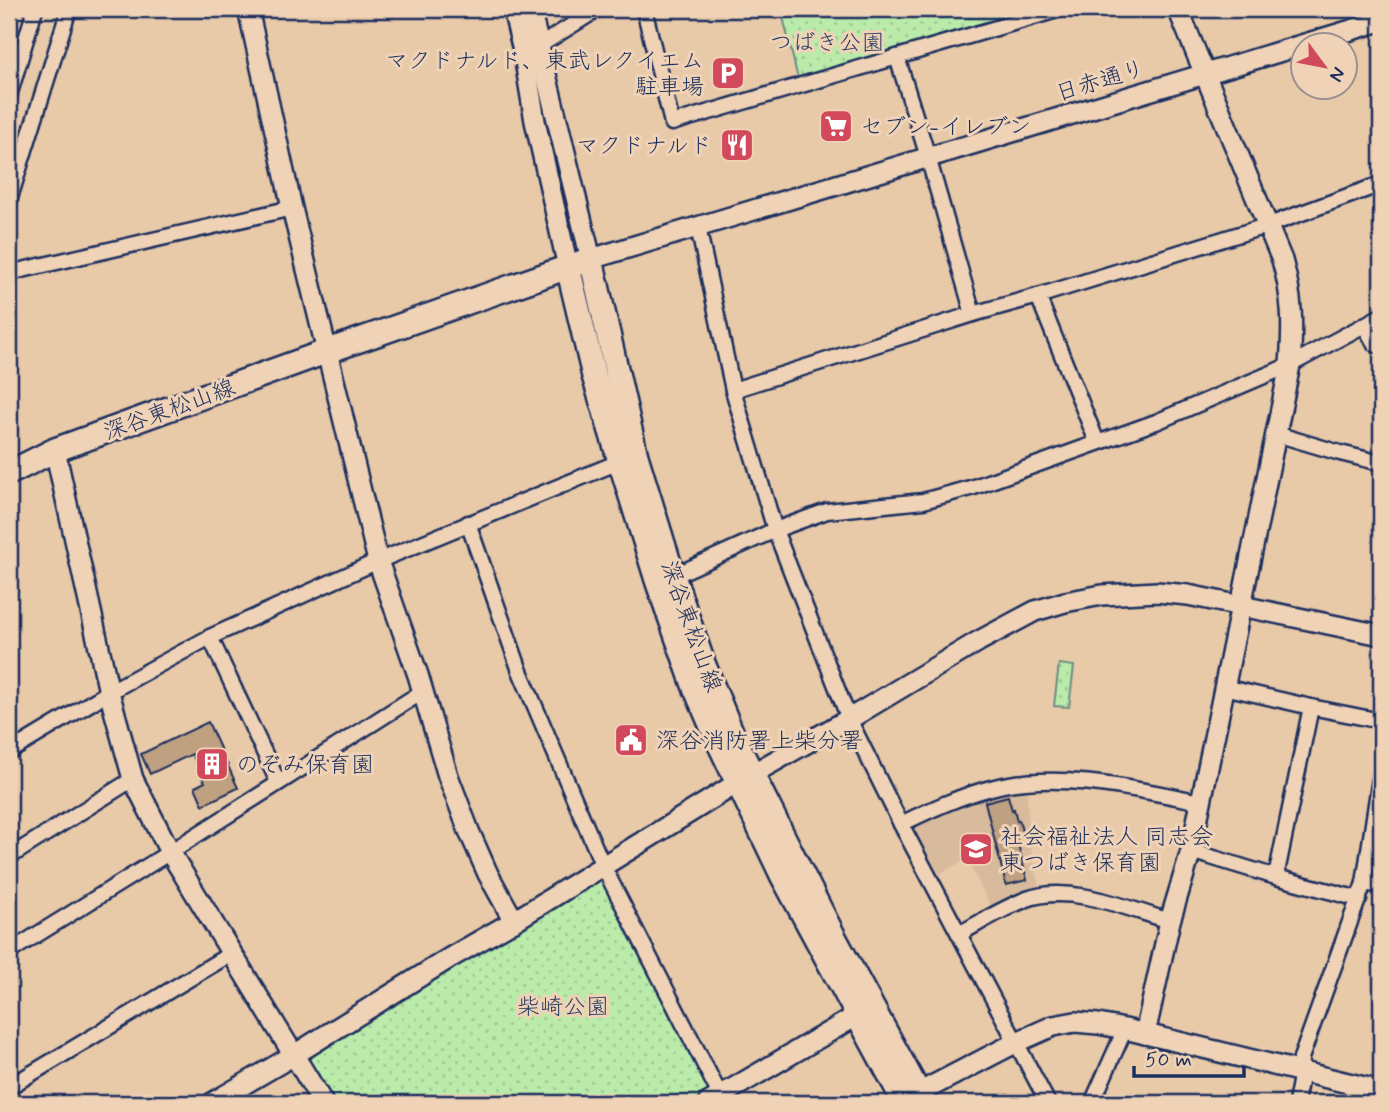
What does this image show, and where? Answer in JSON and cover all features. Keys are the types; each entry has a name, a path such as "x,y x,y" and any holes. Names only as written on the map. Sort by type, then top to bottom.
{"main road":[{"name":"深谷東松山線","path":"9,473 55,450 591,259 628,458"},
{"name":"深谷東松山線","path":"568,267 594,376 628,458 665,580 733,736 745,779 834,937 865,1011 913,1100"}],"street":[{"path":"9,96 15,50 35,9"},
{"path":"9,201 69,9"},
{"path":"248,9 292,208 378,562 448,776 488,873 514,921"},
{"path":"513,9 531,50 591,259"},
{"path":"530,9 535,121 568,267"},
{"path":"531,50 598,9"},
{"path":"644,9 672,123 1061,9"},
{"path":"1145,1034 1170,921 1191,851 1276,434 1290,365 1292,312 1290,288 1269,225 1178,9"},
{"name":"日赤通り","path":"591,259 1381,21"},
{"path":"897,57 973,314"},
{"path":"733,390 1269,225 1381,184"},
{"path":"9,273 292,208"},
{"path":"698,227 733,390 775,530 849,719 958,934 1048,1103"},
{"path":"1038,296 1097,442"},
{"path":"665,580 775,530 827,511 923,501 974,486 1156,422 1290,365 1381,316"},
{"path":"1364,325 1375,344 1381,346"},
{"path":"1276,434 1381,463"},
{"path":"55,450 109,692 133,779 170,852 323,1103"},
{"path":"9,752 109,692 210,637 468,523 628,458"},
{"path":"468,523 520,671 603,866 717,1101 865,1011"},
{"path":"212,1103 745,779 979,641 1035,611 1102,595 1157,592 1188,594 1381,635"},
{"path":"210,637 278,782"},
{"path":"1224,687 1381,721"},
{"path":"9,952 422,692"},
{"path":"1276,877 1311,707"},
{"path":"1296,1103 1301,1058 1364,883 1381,771"},
{"path":"9,857 133,779"},
{"path":"901,824 948,802 994,787 1032,782 1062,780 1101,784 1201,802"},
{"path":"1191,851 1359,899"},
{"path":"1364,883 1381,887"},
{"path":"958,934 1028,898 1055,894 1088,897 1170,921"},
{"path":"9,1087 232,953"},
{"path":"913,1100 1017,1042 1053,1026 1075,1022 1125,1029 1381,1091"},
{"path":"1092,1103 1125,1029"}],"shaded area":[{"name":"社会福祉法人 同志会 東つばき保育園","path":"1027,789 1029,840 1040,892 992,909 967,859 935,876 911,832 913,827 997,793"}],"green space":[{"name":"つばき公園","path":"781,9 1051,9 799,83"},
{"path":"1059,664 1074,666 1069,707 1054,706"},
{"name":"柴崎公園","path":"603,866 720,1096 708,1103 323,1103 294,1055"}],"building":[{"name":"のぞみ保育園","path":"208,722 238,788 203,805 195,787 205,782 192,754 150,774 141,754"},
{"path":"1008,796 1023,835 1016,836 1027,880 1006,885 985,802"}],"place":[{"name":"マクドナルド、東武レクイエム 駐車場","path":"728,73"},
{"name":"セブン-イレブン","path":"836,126"},
{"name":"マクドナルド","path":"737,145"},
{"name":"深谷消防署上柴分署","path":"631,740"},
{"name":"のぞみ保育園","path":"212,764"},
{"name":"社会福祉法人 同志会 東つばき保育園","path":"976,849"}]}
